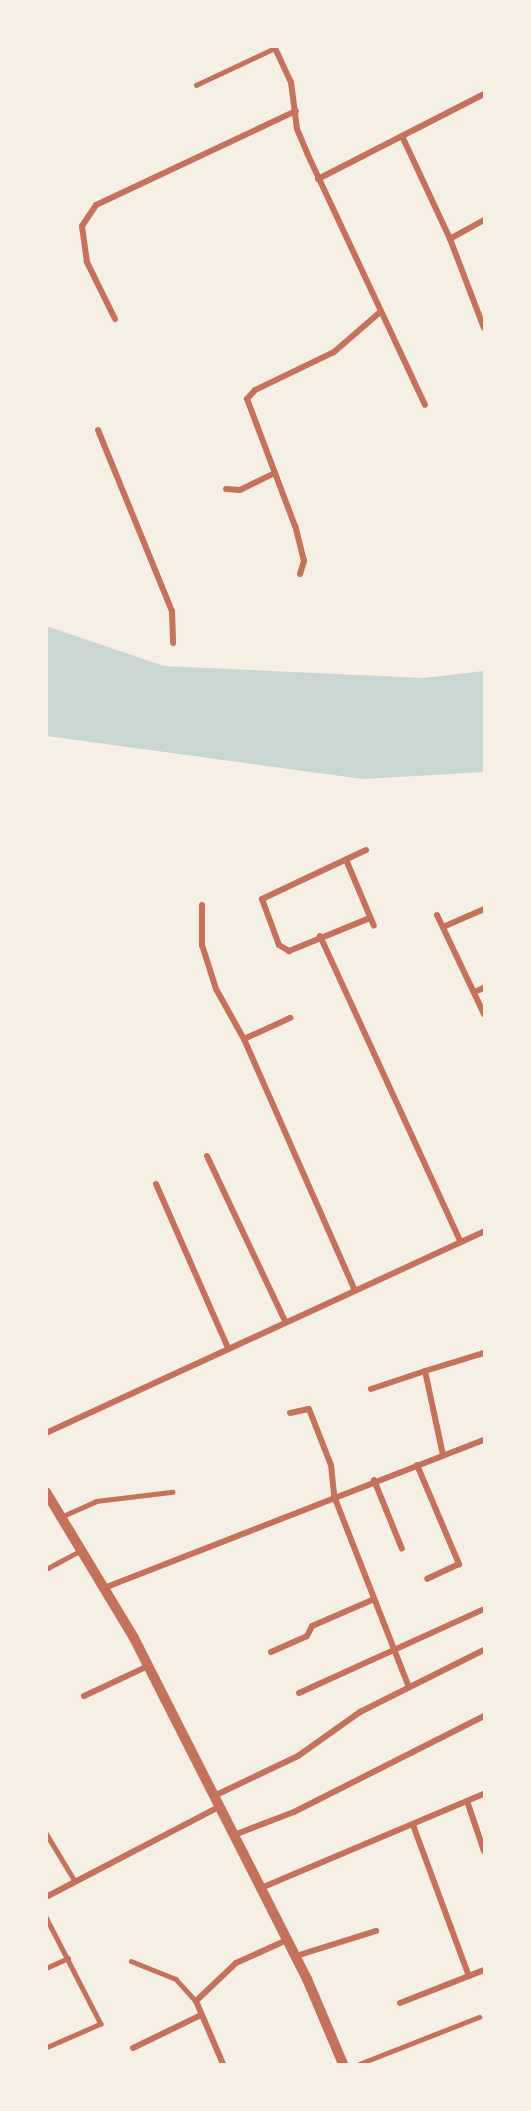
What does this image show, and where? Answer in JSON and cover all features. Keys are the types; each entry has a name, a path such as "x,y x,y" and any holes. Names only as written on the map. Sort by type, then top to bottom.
{"street":[{"path":"274,47 296,111 297,129 318,179 379,313 425,405"},
{"path":"318,179 484,94"},
{"path":"116,319 87,262 82,226 96,205 296,111"},
{"path":"402,136 450,239 484,328"},
{"path":"450,239 484,220"},
{"path":"300,574 304,561 248,399 255,390 334,352 379,313"},
{"path":"98,430 172,611 173,643"},
{"path":"226,489 240,490 275,473"},
{"path":"366,850 347,862 262,899 279,945 289,951 320,936 370,918"},
{"path":"347,862 374,926"},
{"path":"202,905 205,956 216,989 244,1039 354,1288"},
{"path":"443,927 484,909"},
{"path":"437,915 484,1014"},
{"path":"320,936 461,1242"},
{"path":"474,992 484,988"},
{"path":"244,1039 290,1018"},
{"path":"207,1156 285,1321"},
{"path":"156,1184 228,1348"},
{"path":"46,1432 354,1288 484,1232"},
{"path":"371,1389 484,1353"},
{"path":"425,1371 443,1455"},
{"path":"290,1413 309,1409 331,1465 334,1496 410,1687"},
{"path":"104,1588 374,1480 484,1441"},
{"path":"417,1465 459,1564 427,1579"},
{"path":"374,1480 402,1549"},
{"path":"46,1492 63,1516 148,1666 296,1956 343,2064"},
{"path":"272,1652 307,1636 312,1626 374,1599"},
{"path":"300,1693 484,1609"},
{"path":"214,1796 298,1756 351,1717 484,1650"},
{"path":"84,1696 148,1666"},
{"path":"234,1835 294,1812 484,1716"},
{"path":"261,1888 484,1794"},
{"path":"467,1801 484,1851"},
{"path":"46,1897 219,1807"},
{"path":"413,1825 470,1976"},
{"path":"296,1956 376,1931"},
{"path":"223,2064 199,2016 196,2001 236,1963 287,1940"},
{"path":"400,2003 484,1970"},
{"path":"133,2048 199,2016"}],"lane":[{"path":"196,85 274,47"},
{"path":"63,1516 96,1501 172,1492"},
{"path":"46,1569 82,1550"},
{"path":"46,1833 75,1881"},
{"path":"46,1917 101,2024 46,2048"},
{"path":"46,1968 68,1958"},
{"path":"131,1961 176,1979 196,2001"},
{"path":"359,2064 479,2017"}],"shaded area":[{"path":"46,626 164,666 424,678 484,671 484,772 363,779 47,736"}]}
